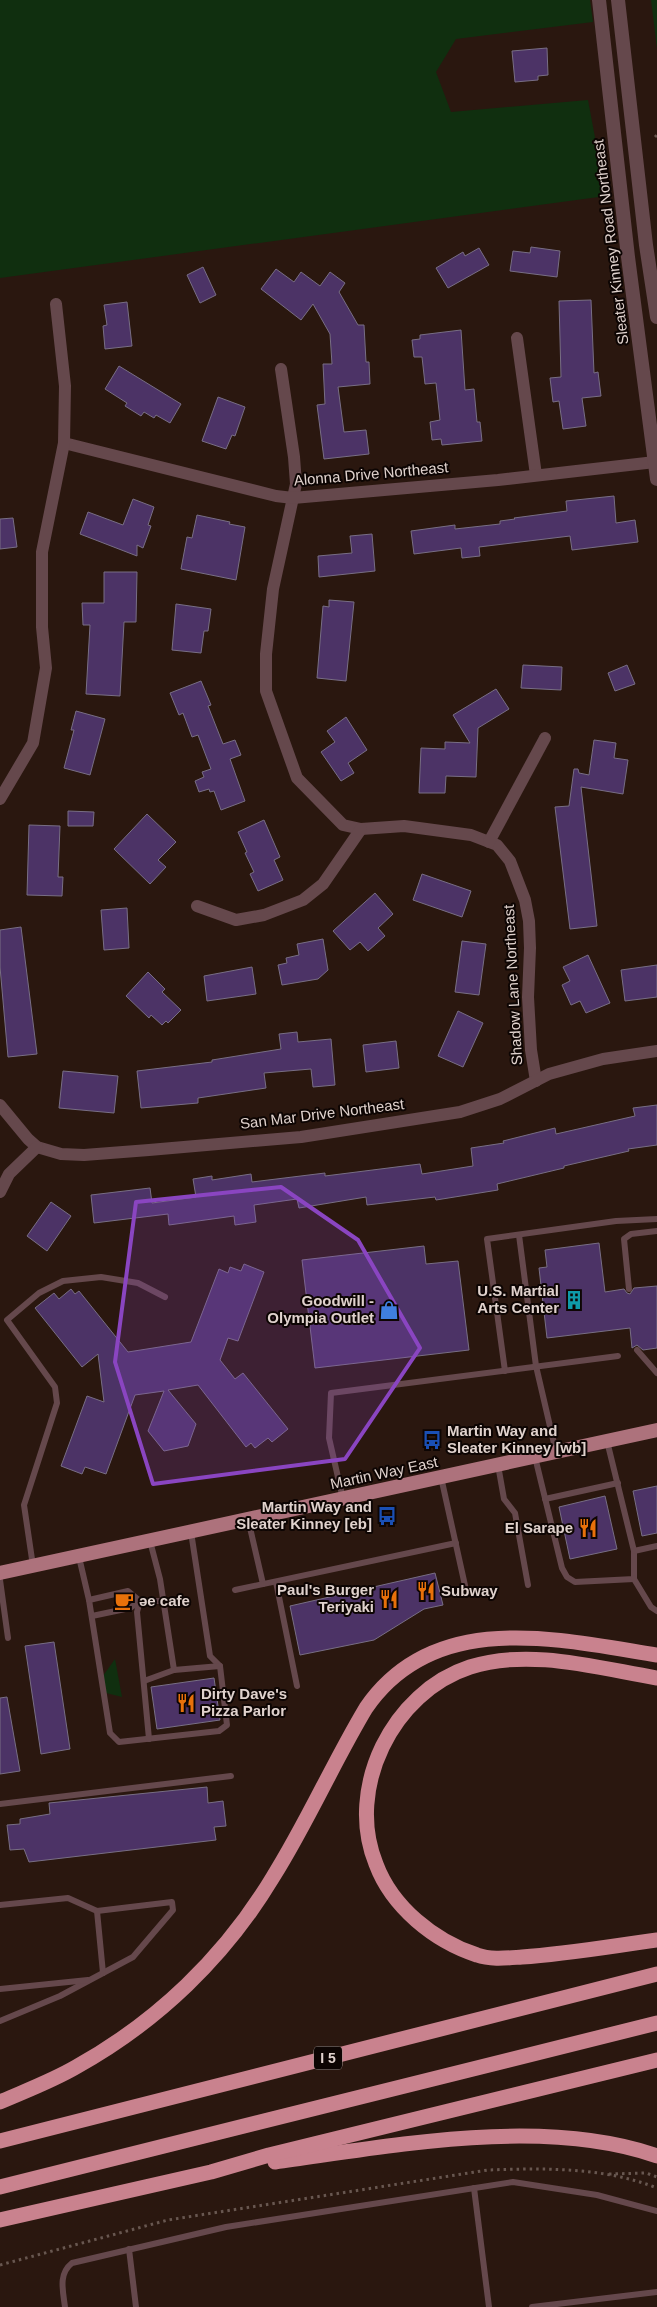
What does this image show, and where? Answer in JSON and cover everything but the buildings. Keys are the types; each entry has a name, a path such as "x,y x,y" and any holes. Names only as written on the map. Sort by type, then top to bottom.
{"highway":[{"path":"0,2102 74,2068 103,2051 139,2026 206,1967 241,1926 273,1878 366,1708 378,1690 408,1665 441,1649 485,1638 532,1637 657,1655"},
{"path":"657,1678 559,1662 513,1660 469,1667 446,1677 408,1707 394,1725 382,1746 370,1784 368,1822 375,1863 394,1896 422,1925 456,1946 478,1956 501,1958 546,1956 657,1940"},
{"name":"I 5","path":"0,2141 657,1974"},
{"path":"0,2187 657,2023"},
{"path":"0,2220 211,2172 269,2155 657,2060"},
{"path":"211,2172 380,2148 471,2138 574,2139 618,2146 657,2156"}],"main road":[{"name":"Martin Way East","path":"0,1573 657,1430"}],"street":[{"name":"Sleater Kinney Road Northeast","path":"599,0 628,257 657,479"},
{"path":"618,0 646,245 657,317"},
{"path":"0,799 33,743 42,703 46,668 42,627 42,552 64,443 65,386 56,304"},
{"path":"517,338 536,475"},
{"name":"Shadow Lane Northeast","path":"281,369 294,457 296,484 273,590 266,654 266,691 297,778 343,825 361,829 404,826 472,835 497,845 510,861 525,900 530,948 528,997 531,1050 536,1081"},
{"name":"Alonna Drive Northeast","path":"64,443 276,496 293,498 656,462"},
{"path":"489,842 544,738"},
{"path":"197,906 236,920 264,915 303,900 323,884 361,829"},
{"name":"San Mar Drive Northeast","path":"0,1105 37,1147 61,1154 84,1155 300,1137 460,1112 500,1099 549,1074 603,1059 657,1051"},
{"path":"0,1192 9,1174 37,1147"}],"lane":[{"path":"505,1370 487,1239 616,1221 657,1219"},
{"path":"629,1289 624,1239 631,1234 657,1231"},
{"path":"520,1235 536,1366 556,1452"},
{"path":"33,1566 24,1505 57,1403 57,1393 7,1320 38,1294 63,1281 101,1277 138,1283 165,1297"},
{"path":"637,1350 657,1371"},
{"path":"344,1499 329,1438 331,1393 618,1356"},
{"path":"607,1440 634,1551 634,1579 651,1607 657,1612"},
{"path":"534,1457 562,1568 567,1577 575,1582 634,1579"},
{"path":"498,1465 504,1499 514,1513 528,1585"},
{"path":"442,1477 466,1590"},
{"path":"545,1500 618,1483"},
{"path":"248,1519 264,1584"},
{"path":"78,1557 92,1616 110,1733 118,1742 220,1731 227,1725 220,1666 210,1656 191,1532"},
{"path":"150,1541 160,1579 174,1670"},
{"path":"235,1590 456,1543"},
{"path":"634,1551 657,1546"},
{"path":"0,1580 8,1638"},
{"path":"276,1582 297,1686"},
{"path":"89,1600 128,1592 140,1601"},
{"path":"92,1616 130,1608 140,1601 163,1601"},
{"path":"140,1601 138,1612 149,1738"},
{"path":"144,1681 174,1670 220,1666"},
{"path":"0,1804 231,1776"},
{"path":"0,1905 68,1898 97,1911 172,1902 172,1910 133,1957 60,1996 0,2021"},
{"path":"97,1911 103,1973"},
{"path":"0,1989 92,1979"},
{"path":"65,2307 62,2282 66,2267 72,2263 226,2227 513,2182 597,2195 657,2211"},
{"path":"474,2188 489,2307"},
{"path":"129,2249 136,2307"},
{"path":"532,2307 657,2292"}],"path":[{"path":"604,2174 646,2173 657,2177"}],"highlighted area":[{"path":"281,1187 358,1240 420,1348 345,1459 153,1484 115,1362 136,1202"}],"green space":[{"path":"0,0 590,0 593,22 456,39 436,72 451,112 588,100 606,196 0,278"},
{"path":"651,0 657,0 657,49"},
{"path":"115,1659 122,1697 102,1692 100,1680"}],"place":[{"name":"U.S. Martial Arts Center","path":"574,1300"},
{"name":"Goodwill - Olympia Outlet","path":"389,1310"},
{"name":"Martin Way and Sleater Kinney [wb]","path":"432,1440"},
{"name":"Martin Way and Sleater Kinney [eb]","path":"387,1516"},
{"name":"El Sarape","path":"588,1528"},
{"name":"Subway","path":"426,1591"},
{"name":"Paul's Burger Teriyaki","path":"389,1599"},
{"name":"əe cafe","path":"124,1601"},
{"name":"Dirty Dave's Pizza Parlor","path":"186,1703"}]}
